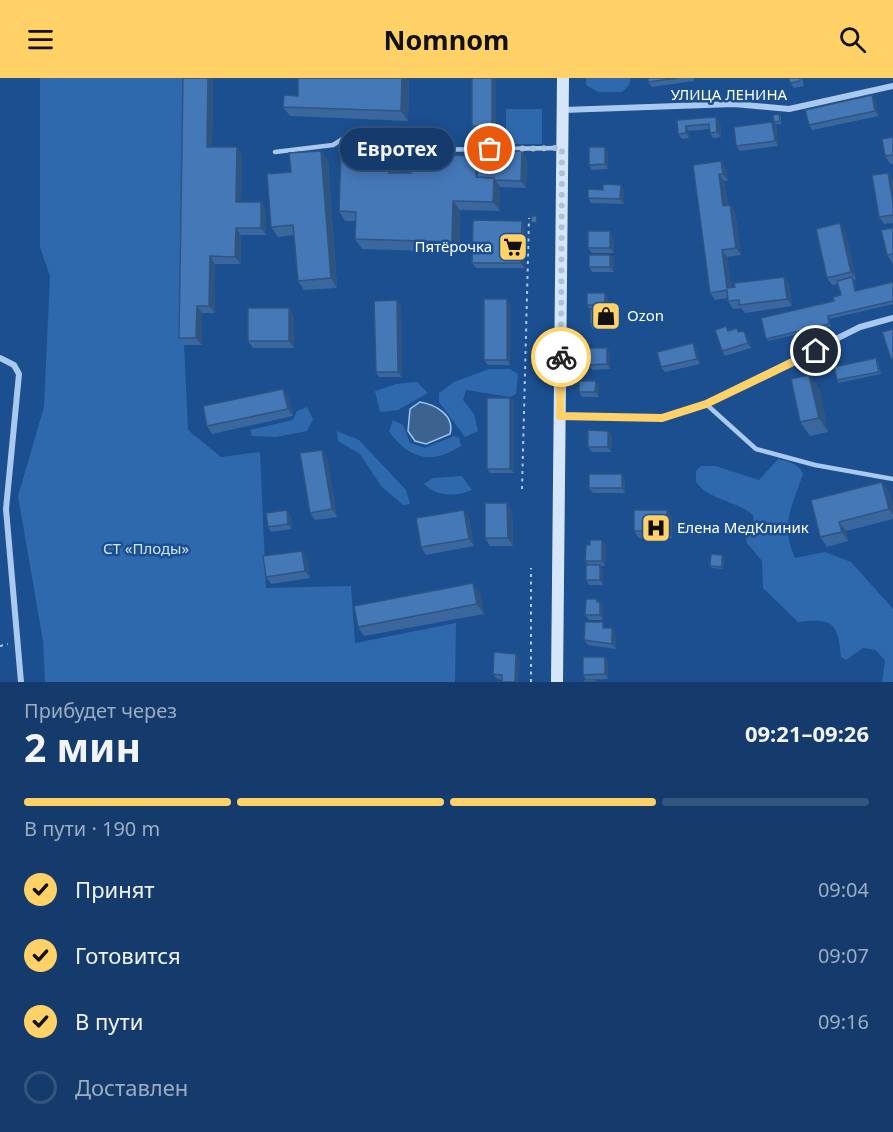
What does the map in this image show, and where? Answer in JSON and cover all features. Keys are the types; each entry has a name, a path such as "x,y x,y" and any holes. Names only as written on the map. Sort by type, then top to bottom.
{"main road":[{"path":"557,682 563,78"}],"street":[{"name":"УЛИЦА ЛЕНИНА","path":"563,110 734,104 789,109 893,86"},
{"path":"560,416 662,418 706,404 860,327 893,318"},
{"path":"0,358 14,365 19,374 6,509 21,682"}],"lane":[{"path":"275,152 333,145 354,132 399,133 419,150 562,148"},
{"path":"706,404 756,449 815,465 893,479"}],"path":[{"path":"522,489 529,218"},
{"path":"531,568 531,682"},
{"path":"0,646 8,644"}],"green space":[{"name":"СТ «Плоды»","path":"40,78 188,78 184,345 188,430 221,457 260,452 266,588 351,586 355,643 456,623 455,682 45,682 43,641 18,496 44,407 50,276 40,247"},
{"path":"586,78 631,78 629,85 622,92 598,92 586,85"},
{"path":"506,109 542,109 542,144 506,144"},
{"path":"489,369 510,369 518,374 516,394 510,397 466,390 463,400 474,414 478,431 465,437 439,402 439,393 454,382"},
{"path":"417,382 428,393 398,410 380,412 375,391 396,384"},
{"path":"307,407 313,419 307,431 276,437 252,436 250,430 293,420 297,411"},
{"path":"393,420 403,425 410,443 425,448 454,436 459,438 461,446 440,456 422,456 413,453 389,432"},
{"path":"337,431 359,440 406,490 410,504 403,505 381,486 360,454 338,441"},
{"path":"778,459 796,465 803,474 788,525 788,535 795,558 825,552 851,562 893,609 893,682 882,682 885,661 876,650 863,648 846,660 841,657 838,636 831,625 819,621 798,622 763,588 762,561 747,543 746,537 754,521 753,515 739,506 708,493 696,482 696,471 701,466 715,466 759,480"},
{"path":"462,476 472,490 460,494 447,494 435,491 424,484 433,478"}],"shaded area":[{"path":"420,402 443,412 450,422 450,434 426,444 415,441 408,431 410,409"}],"building":[{"path":"183,78 208,78 207,147 237,147 236,202 261,202 261,228 236,228 235,257 210,256 209,306 197,306 196,338 179,338"},
{"path":"298,78 402,78 401,111 283,107 284,95 298,96"},
{"path":"472,78 492,78 492,127 472,126"},
{"path":"648,78 678,78 648,82"},
{"path":"789,78 800,78 800,81 790,83"},
{"path":"872,95 875,111 809,125 805,110"},
{"path":"779,114 780,121 774,122 773,115"},
{"path":"716,117 717,132 710,133 709,124 686,126 686,133 678,134 677,120"},
{"path":"772,122 775,141 736,146 734,127"},
{"path":"348,133 390,134 389,173 411,173 411,154 477,156 476,177 494,178 493,202 453,201 452,242 355,239 356,212 339,211 341,151 348,151"},
{"path":"893,137 893,155 885,156 882,139"},
{"path":"589,147 605,147 605,164 589,165"},
{"path":"478,150 522,151 521,181 477,177"},
{"path":"321,151 331,278 298,281 293,225 271,227 267,174 291,172 289,153"},
{"path":"721,161 723,174 719,174 723,206 730,205 736,248 722,250 727,288 735,287 734,283 784,277 787,299 739,305 739,300 728,301 727,290 710,293 693,165"},
{"path":"888,173 893,215 879,217 872,175"},
{"path":"603,184 621,185 620,199 588,198 588,189 603,190"},
{"path":"532,216 537,216 536,223 531,222"},
{"path":"473,220 522,221 521,263 472,263"},
{"path":"840,223 851,272 827,278 816,229"},
{"path":"893,228 893,254 887,255 881,230"},
{"path":"588,231 610,231 610,248 588,248"},
{"path":"589,255 610,255 610,267 589,267"},
{"path":"852,277 855,291 893,282 893,301 828,316 829,324 766,339 761,318 834,301 833,297 841,295 837,281"},
{"path":"587,293 605,293 605,305 587,305"},
{"path":"484,299 507,299 507,360 484,360"},
{"path":"397,300 398,372 376,372 374,301"},
{"path":"248,308 289,308 289,341 248,341"},
{"path":"590,309 604,309 604,324 590,324"},
{"path":"726,326 728,331 737,328 738,332 744,331 748,343 722,351 715,330"},
{"path":"893,329 893,358 891,359 882,332"},
{"path":"693,343 697,359 661,367 657,352"},
{"path":"588,348 607,348 607,364 589,365"},
{"path":"876,358 879,372 837,380 834,367"},
{"path":"809,375 819,418 800,422 791,379"},
{"path":"579,381 596,381 595,392 579,392"},
{"path":"283,389 288,409 207,426 203,406"},
{"path":"487,398 510,398 510,469 487,469"},
{"path":"588,430 608,431 608,447 588,447"},
{"path":"322,450 332,509 310,513 300,453"},
{"path":"589,474 622,474 622,488 589,488"},
{"path":"882,482 889,509 839,522 842,532 820,537 811,500"},
{"path":"485,503 507,503 508,538 485,538"},
{"path":"287,510 288,524 268,527 266,513"},
{"path":"464,510 469,539 421,547 416,518"},
{"path":"634,510 667,510 667,531 634,531"},
{"path":"590,540 602,540 602,561 585,561 586,545 590,545"},
{"path":"302,551 305,571 266,577 263,556"},
{"path":"711,554 722,555 722,567 710,566"},
{"path":"586,565 600,565 600,580 586,580"},
{"path":"473,583 477,604 358,627 354,606"},
{"path":"586,599 597,599 597,602 600,602 600,615 585,615"},
{"path":"585,622 603,622 603,628 612,628 612,644 584,640"},
{"path":"494,652 516,654 515,682 502,682 502,675 493,674"},
{"path":"583,657 605,657 605,674 583,675"},
{"path":"584,680 596,680 596,682 584,682"}],"way so far":[{"path":"490,149 562,148 561,357"}],"place":[{"name":"Евротех","path":"490,149"},
{"name":"Пятёрочка","path":"513,247"},
{"name":"Ozon","path":"606,316"},
{"name":"Елена МедКлиник","path":"656,528"}],"route":[{"path":"561,357 560,416 662,418 706,404 816,351"}]}
